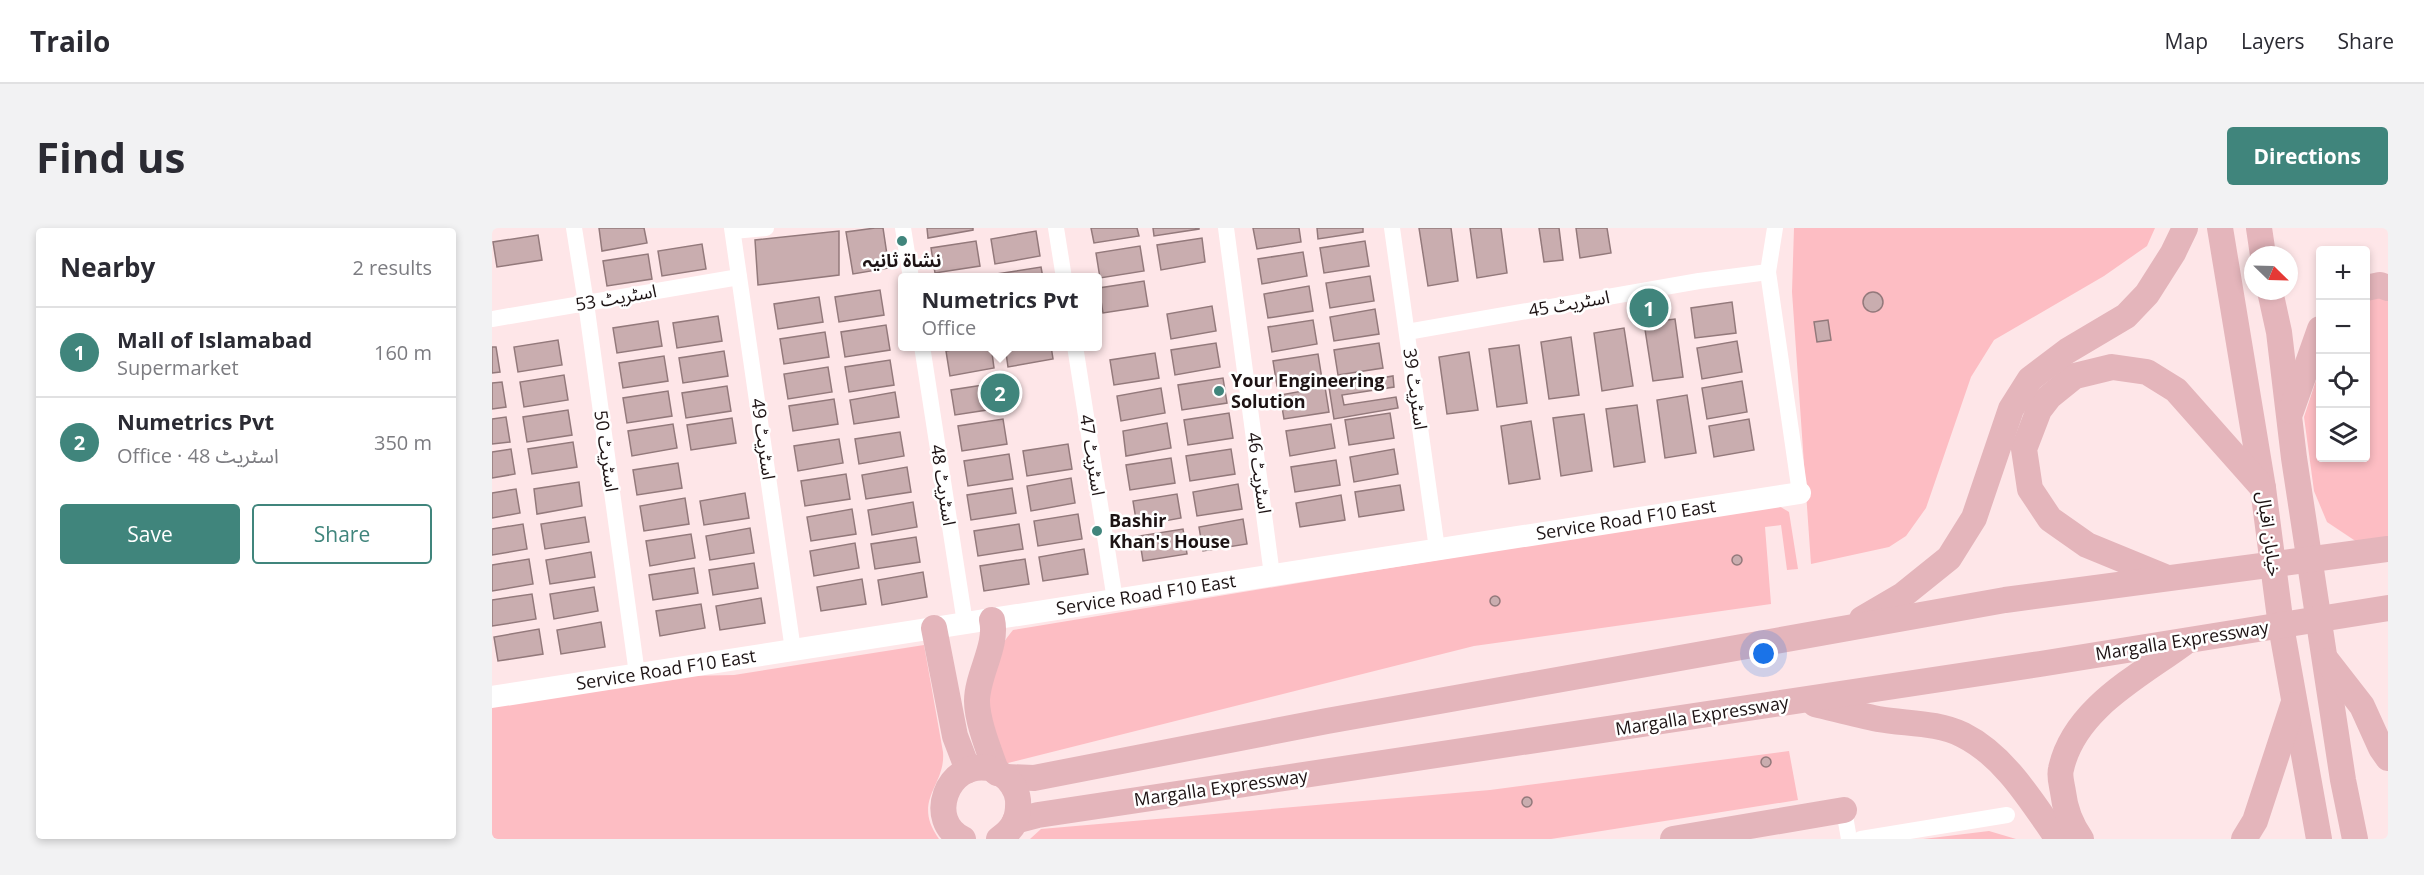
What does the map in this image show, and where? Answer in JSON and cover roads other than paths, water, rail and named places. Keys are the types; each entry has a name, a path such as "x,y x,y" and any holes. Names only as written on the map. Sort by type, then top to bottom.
{"main road":[{"path":"1846,629 1903,595 1949,558 1974,518 2011,409 2030,379 2067,351 2126,316 2147,294 2173,253 2184,228"},
{"name":"خیابان اقبال","path":"2220,228 2263,488 2281,626 2319,839"},
{"path":"2259,228 2262,246"},
{"path":"2370,287 2380,285 2388,288"},
{"name":"خیابان اقبال","path":"2272,300 2279,332 2294,458 2343,780 2355,839"},
{"path":"2290,415 2316,340"},
{"path":"2169,578 2087,545 2050,519 2036,499 2030,489 2024,449 2039,410 2049,397 2075,376 2112,367 2147,372 2176,390 2263,488"},
{"path":"963,839 956,836 944,819 943,799 952,781 968,770 988,768 1002,775 1034,778 1327,721 2005,600 2388,549"},
{"name":"Margalla Expressway","path":"1005,834 1050,813 1802,701 2388,608"},
{"path":"992,620 994,634 988,648 977,702 987,745 1002,775 1017,793 1019,813 1005,834"},
{"path":"934,628 955,736 968,770"},
{"path":"2081,839 2072,826 2062,792 2060,771 2071,743 2083,723 2100,705 2189,639"},
{"path":"2325,658 2362,706 2388,758"},
{"path":"1802,701 1878,719 1937,726 1964,735 1999,761 2024,791 2058,839"},
{"path":"2244,839 2254,821 2294,702"},
{"path":"1673,839 1844,810"}],"street":[{"name":"اسٹریٹ 50","path":"573,228 586,303 637,674"},
{"path":"732,230 766,228"},
{"path":"903,228 910,273"},
{"path":"1056,228 1063,273"},
{"name":"اسٹریٹ 46","path":"1226,228 1272,575"},
{"name":"اسٹریٹ 39","path":"1392,228 1437,549"},
{"path":"1774,228 1768,272 1800,492"},
{"name":"اسٹریٹ 49","path":"732,230 793,650"},
{"name":"اسٹریٹ 45","path":"1407,332 1699,281 1768,272"},
{"name":"اسٹریٹ 53","path":"492,319 739,277"},
{"name":"اسٹریٹ 48","path":"922,351 964,623"},
{"name":"اسٹریٹ 47","path":"1076,351 1115,600"},
{"name":"Service Road F10 East","path":"492,697 1800,492"},
{"path":"1844,810 1849,839"},
{"path":"1861,839 2007,815"}],"place":[{"name":"نشاۃ ثانیہ","path":"902,241"},
{"name":"Mall of Islamabad","path":"1649,308"},
{"name":"Your Engineering Solution","path":"1219,391"},
{"name":"Numetrics Pvt","path":"1000,393"},
{"name":"Bashir Khan's House","path":"1097,531"}]}
